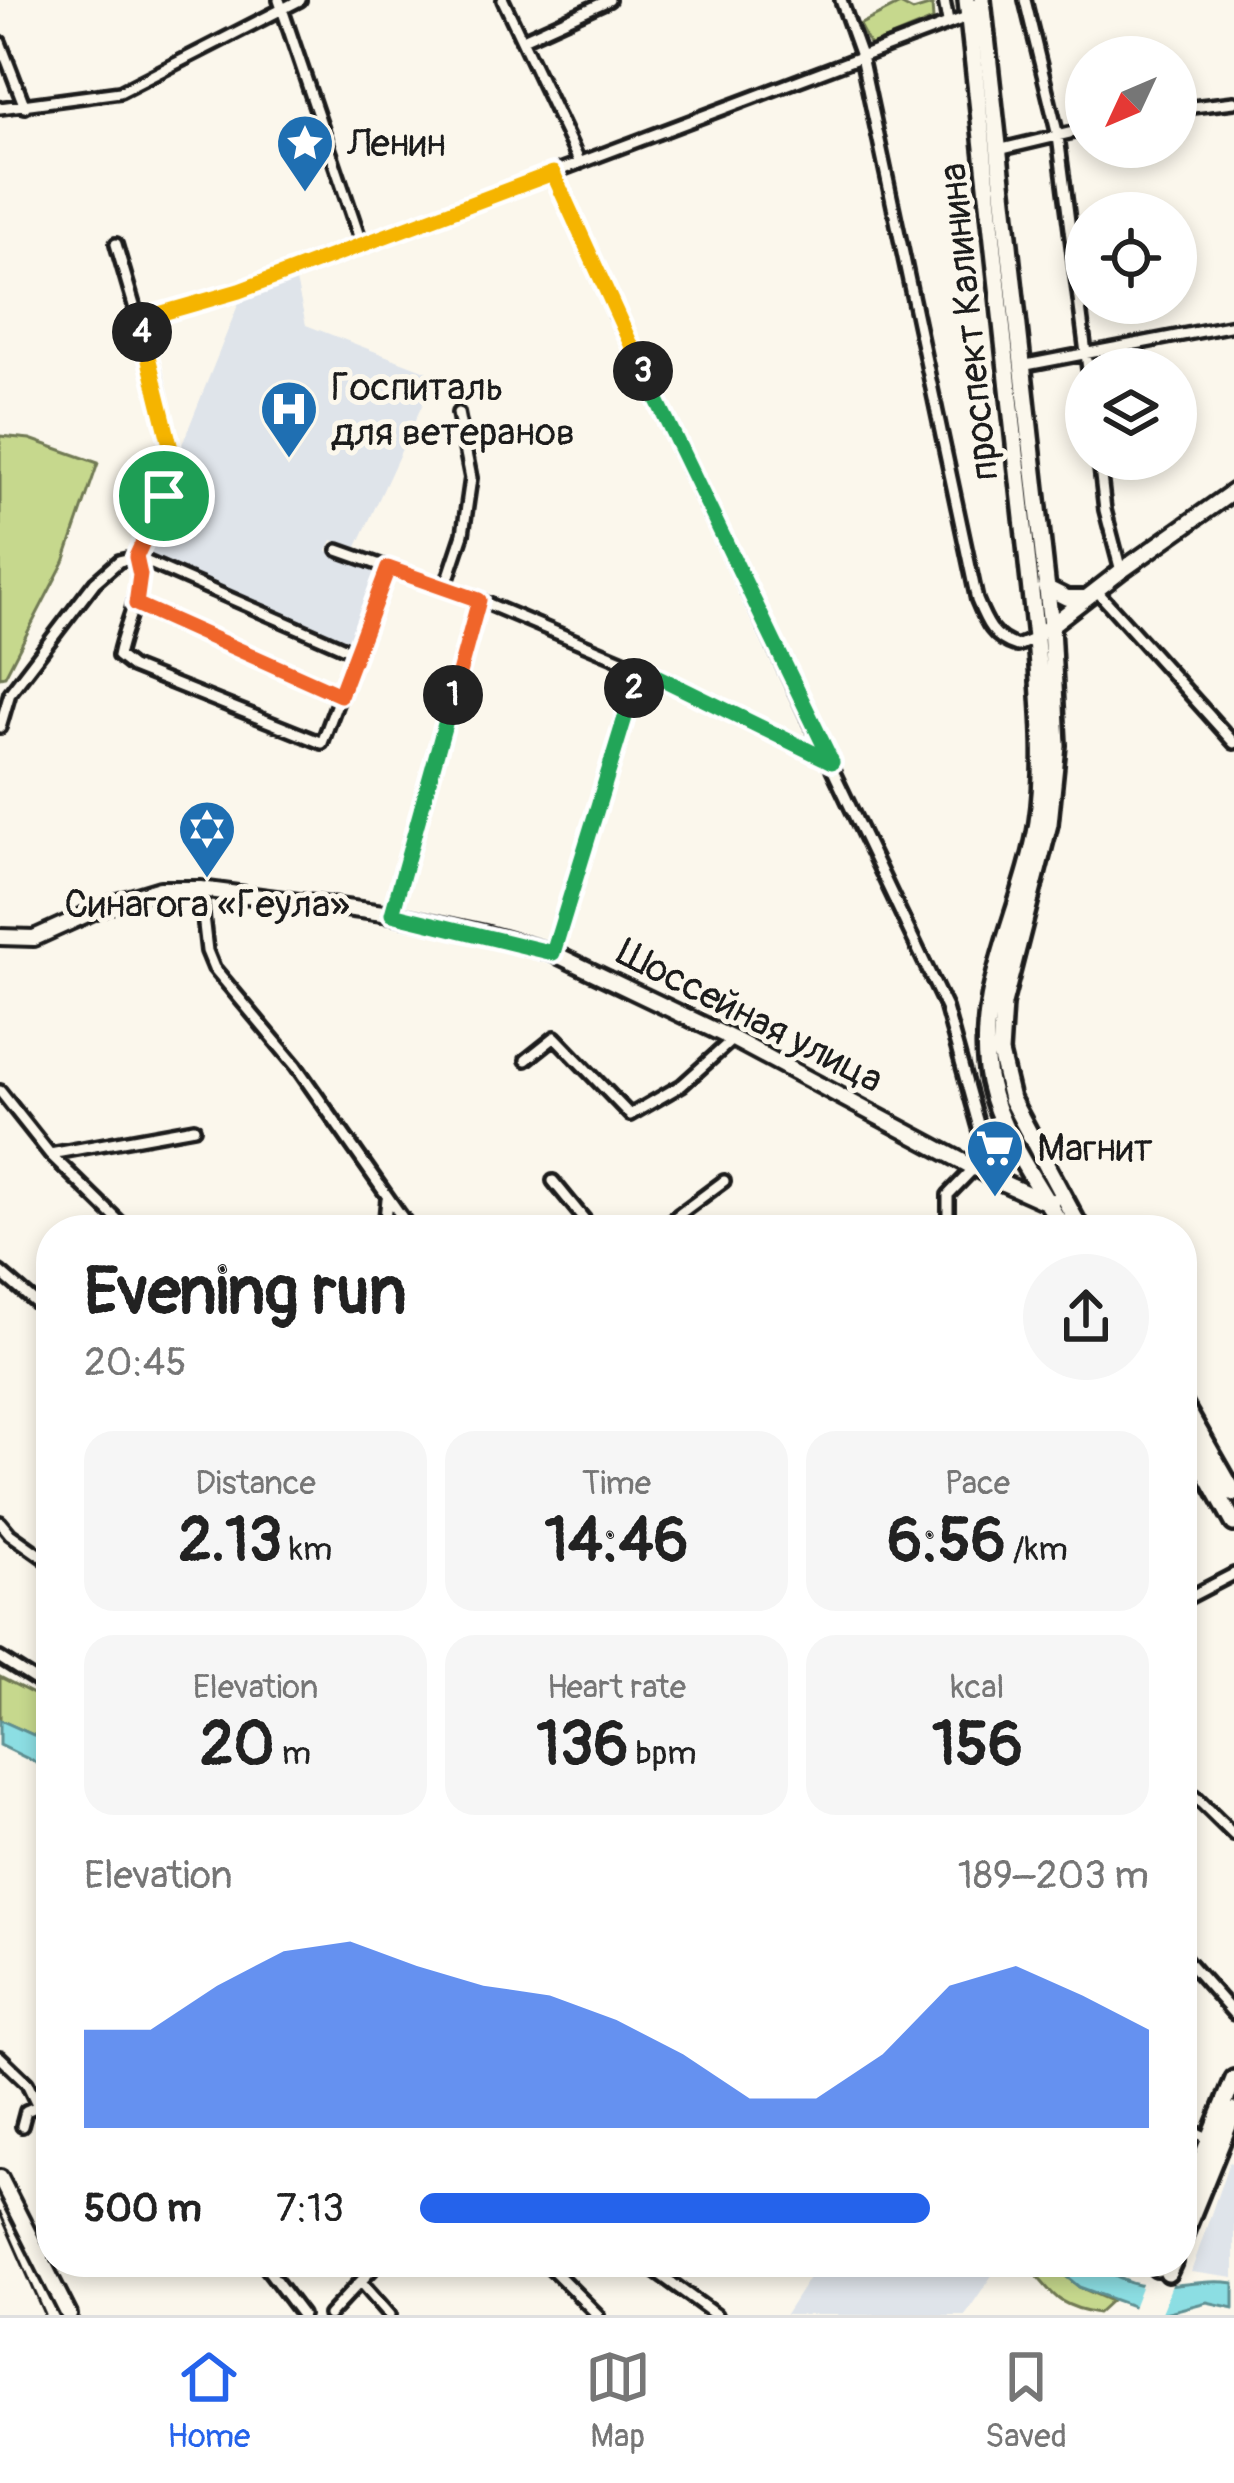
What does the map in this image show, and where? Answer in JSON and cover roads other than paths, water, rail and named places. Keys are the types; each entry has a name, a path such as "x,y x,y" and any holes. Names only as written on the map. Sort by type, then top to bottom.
{"main road":[{"name":"проспект Калинина","path":"975,7 998,150 1051,626 1058,745 1055,786 1004,1004 1000,1053 1011,1099 1060,1215"},
{"name":"проспект Калинина","path":"975,7 1043,739 1037,826 985,1043 996,1103 1021,1153 1068,1215"},
{"path":"1036,638 1089,594 1234,491"},
{"path":"1045,587 1067,598 1089,594"},
{"name":"Шоссейная улица","path":"0,937 34,938 148,892 200,890 392,914 553,953 733,1039 1001,1182 1055,1199"},
{"path":"1001,1182 1021,1174 1021,1153"},
{"path":"1197,1428 1234,1492"},
{"path":"1197,1456 1234,1523"},
{"path":"1197,2183 1221,2144 1234,2079"},
{"path":"1197,2203 1234,2111"},
{"path":"0,2178 36,2249"},
{"path":"50,2277 69,2315"}],"street":[{"path":"0,108 121,92 281,5 300,0"},
{"path":"503,0 580,164"},
{"path":"523,40 609,0"},
{"path":"841,0 861,56 977,599 1001,641 1017,646 1036,638"},
{"path":"944,0 948,22"},
{"path":"1024,0 1058,136 1085,348"},
{"path":"281,5 362,245"},
{"path":"138,320 239,291 580,164 948,22 975,7"},
{"path":"0,42 25,107"},
{"path":"1197,106 1234,102"},
{"path":"998,150 1065,134"},
{"path":"553,173 946,1008 985,1149 948,1196 948,1215"},
{"path":"116,244 175,465 136,557 140,575 136,604 118,656 132,668 322,743 388,568"},
{"path":"1121,348 1234,325"},
{"path":"1021,366 1065,359"},
{"path":"445,588 463,534 471,478 458,413"},
{"path":"1101,480 1120,571"},
{"path":"338,550 479,600 640,668 832,762"},
{"path":"0,728 10,693 95,582 119,561 136,557 356,652"},
{"path":"1089,594 1234,743"},
{"path":"392,914 479,600"},
{"path":"136,604 340,695"},
{"path":"553,953 640,668"},
{"path":"200,890 207,951 214,968 296,1066 399,1215"},
{"path":"526,1060 555,1036 631,1115 682,1085 733,1039"},
{"path":"0,1091 50,1154 113,1215"},
{"path":"50,1154 194,1128"},
{"path":"553,1180 580,1215"},
{"path":"678,1215 724,1181"},
{"path":"385,1215 387,1199"},
{"path":"0,1272 36,1303"},
{"path":"0,1522 36,1551"},
{"path":"1197,1593 1234,1574"},
{"path":"0,1658 36,1681"},
{"path":"1197,1799 1234,1835"},
{"path":"1197,1972 1234,2014"},
{"path":"0,2056 27,2083 36,2101"},
{"path":"22,2126 26,2111 36,2106"},
{"path":"273,2277 302,2315"},
{"path":"329,2315 367,2277"},
{"path":"560,2277 598,2315"},
{"path":"664,2277 716,2315"},
{"path":"362,2283 390,2315"}],"water":[{"path":"0,1720 36,1736 36,1763 0,1745"},
{"path":"1067,2277 1118,2277 1139,2285 1163,2286 1234,2283 1234,2308 1207,2302 1157,2315 1079,2287"}],"tram line":[{"path":"0,2213 45,2315"}],"place":[{"name":"Ленин","path":"305,194"},
{"name":"Госпиталь для ветеранов","path":"289,460"},
{"name":"Синагога «Геула»","path":"207,880"},
{"name":"Магнит","path":"995,1199"}]}
